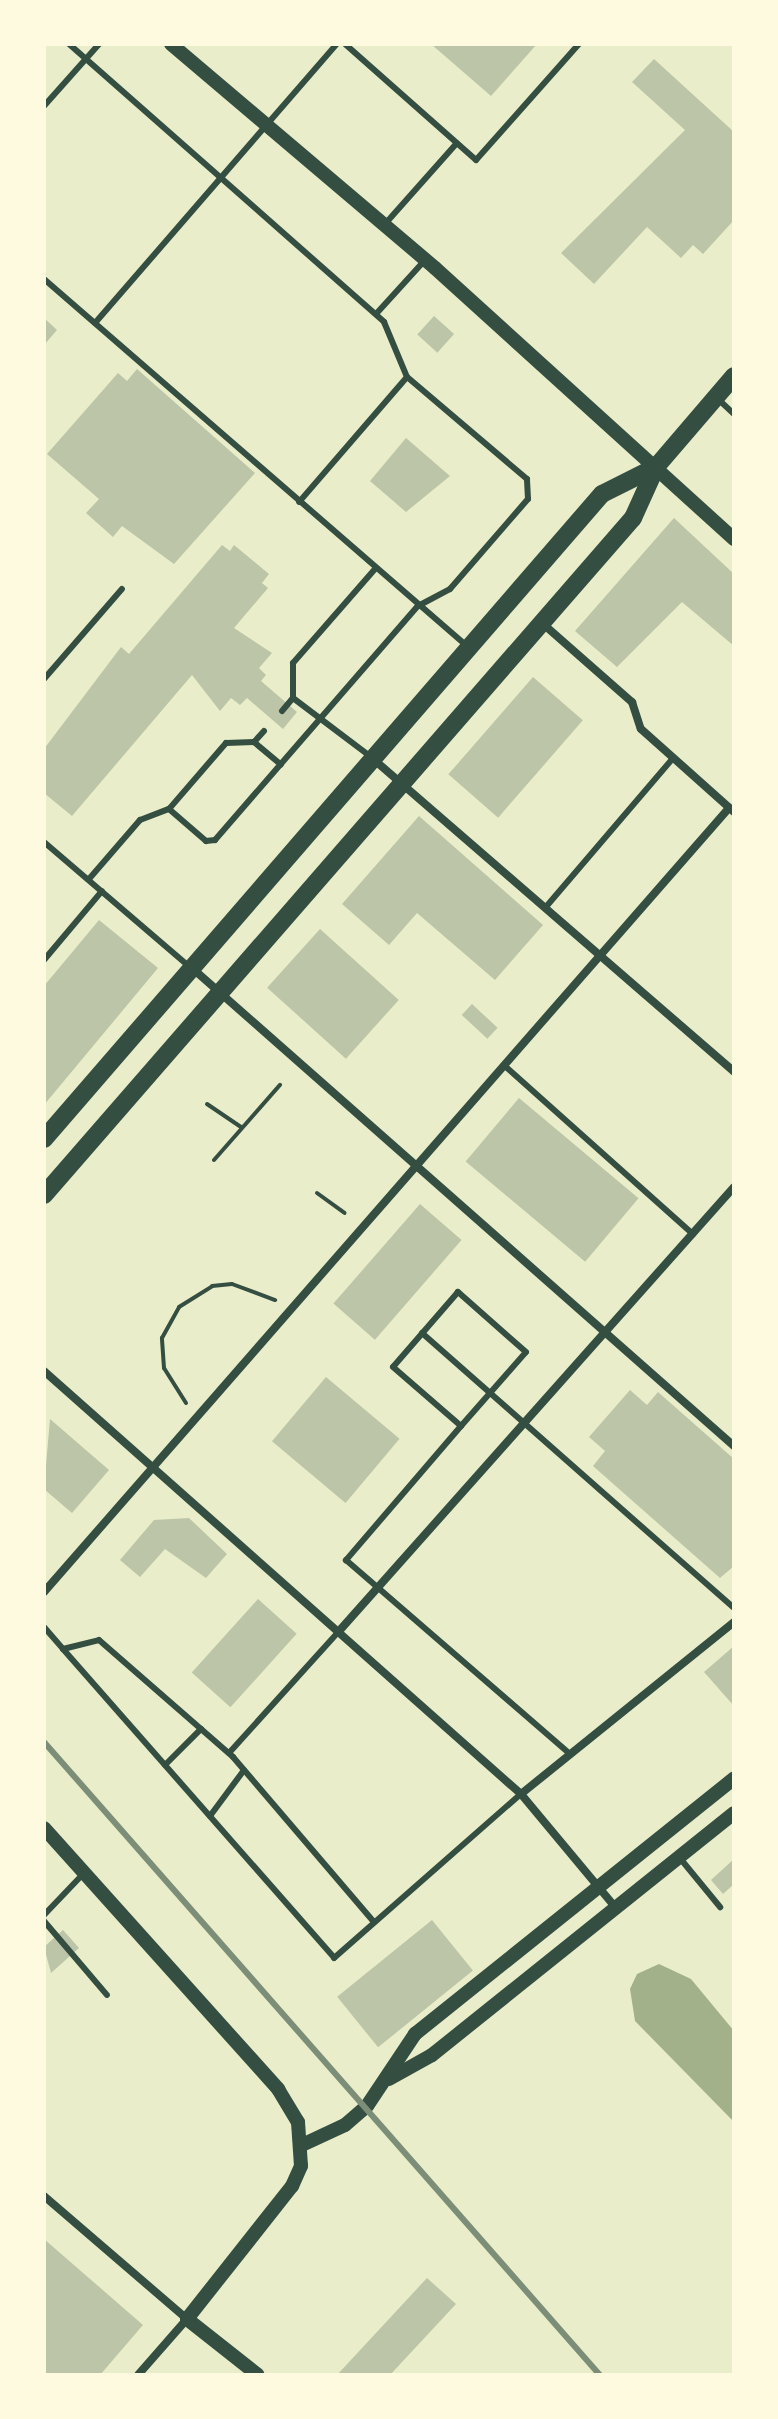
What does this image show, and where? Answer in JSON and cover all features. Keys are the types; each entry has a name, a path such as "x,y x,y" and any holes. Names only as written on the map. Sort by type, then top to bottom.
{"main road":[{"path":"45,1191 223,997 641,507 656,467 734,376"},
{"path":"44,1139 467,646 602,494 656,467"}],"street":[{"path":"171,44 425,260 734,539"},
{"path":"44,1592 732,810 641,729 632,702 542,623"},
{"path":"371,757 734,1072"},
{"path":"190,967 416,1170 734,1446"},
{"path":"340,1630 734,1187"},
{"path":"44,1371 155,1465 521,1794 616,1908"},
{"path":"521,1794 734,1622"},
{"path":"302,2145 345,2125 388,2079 415,2034 601,1889 734,1778"},
{"path":"388,2079 432,2055 734,1813"},
{"path":"44,1828 278,2089 298,2122 302,2145 292,2186 187,2319 138,2375"},
{"path":"44,2196 187,2319 258,2375"}],"lane":[{"path":"69,44 376,314 407,377 527,479 528,499 450,589 418,606 215,840 206,841 169,809"},
{"path":"44,106 99,44"},
{"path":"95,323 337,44"},
{"path":"345,44 476,160 579,44"},
{"path":"384,225 457,143"},
{"path":"376,314 425,260"},
{"path":"44,279 467,646"},
{"path":"299,502 407,377"},
{"path":"716,397 734,414"},
{"path":"282,711 293,698 293,663 375,569"},
{"path":"44,679 122,589"},
{"path":"293,698 319,721 371,757"},
{"path":"254,742 264,731"},
{"path":"89,879 140,820 169,809 226,743 254,742 281,765"},
{"path":"545,908 673,758"},
{"path":"44,842 190,967"},
{"path":"44,960 102,891"},
{"path":"506,1067 693,1234"},
{"path":"461,1426 393,1367 458,1292 526,1352 346,1560 570,1754"},
{"path":"422,1333 734,1608"},
{"path":"44,1627 334,1958 521,1794"},
{"path":"229,1753 340,1630"},
{"path":"63,1649 99,1640 229,1753 374,1922"},
{"path":"165,1765 201,1729"},
{"path":"210,1816 244,1770"},
{"path":"679,1857 720,1907"},
{"path":"44,1915 85,1873"},
{"path":"44,1921 107,1995"}],"path":[{"path":"214,1160 280,1085"},
{"path":"207,1104 241,1127"},
{"path":"317,1193 345,1213"},
{"path":"186,1403 164,1368 162,1338 179,1307 232,1284 275,1300"}],"shaded area":[{"path":"659,1964 691,1979 734,2031 734,2122 635,2021 630,1989 637,1974"}],"building":[{"path":"431,44 537,44 491,96"},
{"path":"654,59 734,132 734,220 703,254 693,245 681,258 647,227 594,284 561,253 685,130 632,82"},
{"path":"434,316 454,334 437,353 417,335"},
{"path":"44,318 57,330 44,345"},
{"path":"137,369 255,473 174,564 122,526 113,537 86,513 99,499 47,454 118,373 127,381"},
{"path":"406,438 450,476 406,512 370,481"},
{"path":"674,518 734,574 734,646 682,602 617,667 575,631"},
{"path":"222,545 230,551 234,545 269,574 262,583 268,588 234,628 272,653 259,668 266,675 261,681 297,712 283,729 247,698 240,705 231,698 220,711 192,675 72,816 44,793 44,749 121,647 129,654"},
{"path":"533,677 583,720 498,818 448,774"},
{"path":"419,816 543,925 495,980 417,913 389,945 342,904"},
{"path":"99,920 158,968 44,1105 44,986"},
{"path":"320,929 399,1000 346,1059 267,988"},
{"path":"472,1004 498,1028 487,1039 462,1015"},
{"path":"519,1098 639,1198 585,1262 466,1162"},
{"path":"420,1204 462,1240 375,1340 333,1304"},
{"path":"326,1377 400,1439 346,1503 272,1441"},
{"path":"630,1390 647,1405 658,1392 734,1459 734,1566 720,1578 593,1466 605,1451 589,1437"},
{"path":"50,1419 109,1470 72,1513 44,1489"},
{"path":"189,1518 227,1554 206,1578 165,1549 140,1577 120,1560 154,1520"},
{"path":"258,1599 297,1634 230,1707 192,1673"},
{"path":"734,1646 734,1706 704,1672"},
{"path":"734,1859 734,1884 723,1894 711,1880"},
{"path":"432,1920 473,1971 378,2047 337,1997"},
{"path":"63,1930 79,1948 51,1973 44,1947"},
{"path":"44,2239 143,2325 100,2375 44,2375"},
{"path":"427,2278 456,2304 390,2375 337,2375"}],"railway":[{"path":"44,1742 600,2375"}]}
